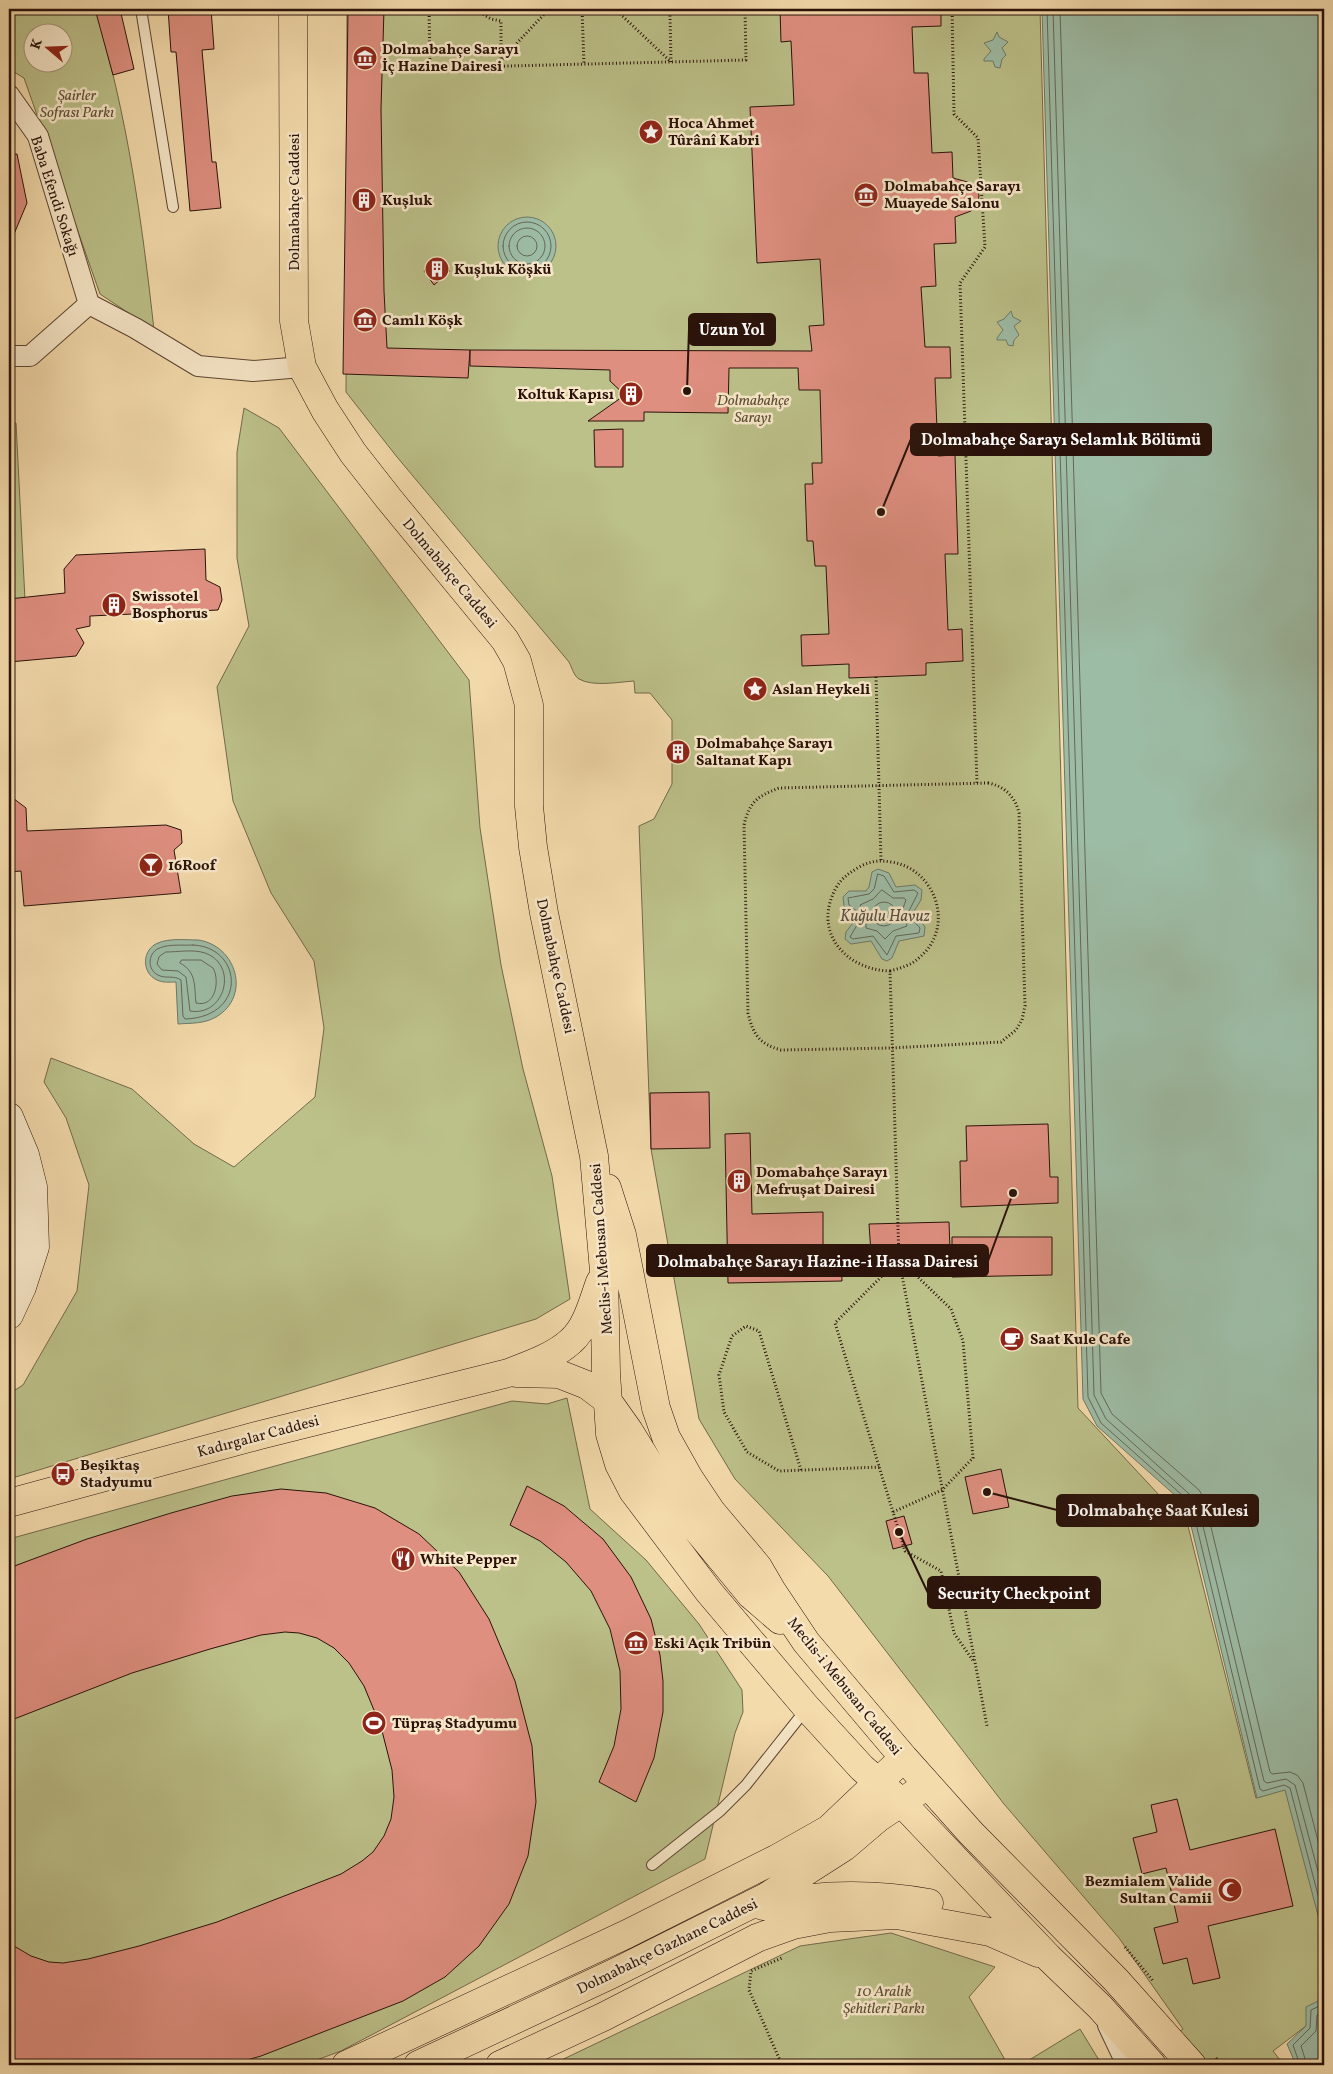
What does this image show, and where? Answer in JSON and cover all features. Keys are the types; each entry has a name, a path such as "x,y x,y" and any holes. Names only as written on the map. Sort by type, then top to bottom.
{"main road":[{"name":"Dolmabahçe Caddesi","path":"293,9 294,321 302,366 325,410 353,453 388,499 478,604 505,640 517,661 530,705 529,806 533,847 544,914 594,1156"},
{"path":"9,1118 25,1155 33,1187 35,1247 22,1287 9,1315"},
{"name":"Meclis-i Mebusan Caddesi","path":"594,1156 604,1271 607,1400 610,1434 619,1464 633,1491 709,1592 862,1768 901,1802 1048,1957 1100,2007 1152,2065"},
{"name":"Meclis-i Mebusan Caddesi","path":"594,1156 622,1235 649,1379 666,1438 711,1511 758,1567 806,1642 904,1758 970,1833 1116,1980 1192,2065"},
{"path":"9,1179 15,1240 9,1270"},
{"name":"Kadırgalar Caddesi","path":"9,1503 260,1435 508,1373 538,1361 571,1342 580,1330 604,1271"},
{"name":"Kadırgalar Caddesi","path":"508,1373 559,1374 587,1385 607,1400 630,1431 667,1493 698,1532 751,1595 806,1642"},
{"path":"346,2065 627,1934 776,1860 829,1829 904,1758"},
{"name":"Dolmabahçe Gazhane Caddesi","path":"418,2065 612,1974 766,1897 821,1863 901,1802 928,1784"},
{"path":"733,1914 804,1898 866,1894 934,1904 949,1909 990,1932 1048,1957"},
{"path":"500,2065 603,2017 749,1942 793,1925 838,1918 897,1916 990,1932"}],"street":[{"name":"Baba Efendi Sokağı","path":"9,95 38,136 89,304"},
{"path":"9,356 30,356 89,304 135,328 198,366 253,370 302,366"},
{"path":"1100,2007 1127,2065"}],"lane":[{"path":"142,9 173,207"},
{"path":"652,1865 720,1811 746,1785 808,1708"}],"path":[{"path":"429,9 430,68 746,60 745,9"},
{"path":"474,9 491,19 501,21 501,60"},
{"path":"491,67 501,60 549,9"},
{"path":"582,9 584,64"},
{"path":"616,9 672,62"},
{"path":"672,62 670,14 680,9"},
{"path":"952,9 954,114 978,138 985,247 960,283 977,783"},
{"path":"876,677 881,860"},
{"path":"988,783 1003,788 1013,798 1019,812 1025,1006 1022,1020 1016,1030 1001,1042 891,1048 781,1050 764,1043 753,1032 748,1013 744,825 750,808 760,795 779,788 879,786 988,783"},
{"path":"881,860 901,863 916,871 932,888 938,912 937,930 926,952 903,968 890,971 863,967 849,960 838,948 832,935 828,917 831,900 844,877 865,864 881,860"},
{"path":"890,971 899,1260 987,1726"},
{"path":"899,1260 835,1323 905,1550 941,1571 954,1633 976,1665"},
{"path":"893,1512 942,1490 973,1458 963,1341 951,1309 899,1260"},
{"path":"801,1470 759,1331 746,1326 732,1336 719,1375 724,1412 746,1452 779,1471 880,1467"},
{"path":"782,2065 749,1990 751,1971 784,1957"}],"green space":[{"name":"Şairler Sofrası Parkı","path":"9,9 95,9 125,128 144,248 154,330 100,294 24,78 9,69"},
{"name":"Dolmabahçe Sarayı","path":"347,9 1040,9 1078,1408 1188,1526 1256,1798 1285,1789 1324,1901 1324,2006 1306,2026 1273,2051 1284,2065 1206,2065 1177,2033 1183,2029 1119,1938 1004,1804 828,1576 735,1479 699,1419 651,1149 639,826 654,819 672,784 672,720 650,693 635,693 634,681 591,683 577,678 569,662 397,457 346,392"},
{"path":"244,408 279,428 469,680 480,828 501,965 523,1069 552,1176 570,1299 536,1319 9,1479 9,1394 23,1385 77,1291 89,1185 66,1118 44,1082 51,1058 132,1089 194,1144 234,1167 315,1097 324,1028 314,961 271,893 233,801 217,687 249,626 237,558 237,452"},
{"path":"9,423 16,423 25,600 9,601"},
{"name":"Tüpraş Stadyumu","path":"567,1398 590,1509 646,1560 699,1624 742,1690 743,1712 735,1733 705,1859 341,2051 303,2065 9,2065 9,1539 512,1401 547,1404"},
{"name":"10 Aralık Şehitleri Parkı","path":"891,1933 995,1967 969,1997 1008,2065 551,2065 800,1946"},
{"path":"1080,2029 1102,2065 1021,2065"}],"water":[{"path":"1042,9 1324,9 1324,1938 1285,1790 1257,1798 1186,1505 1097,1426 1083,1399"},
{"path":"997,32 999,37 1008,42 1002,48 1006,55 1002,59 1000,68 995,67 993,61 984,61 991,51 984,43 993,40"},
{"path":"521,217 533,217 548,225 556,240 556,252 548,267 533,275 521,275 506,267 498,252 498,240 506,225"},
{"path":"1011,311 1013,317 1021,321 1014,326 1019,335 1014,340 1013,346 1008,345 1006,340 997,340 1003,330 997,322 1004,319"},
{"name":"Kuğulu Havuz","path":"878,869 889,873 896,887 915,885 922,890 921,900 914,911 925,927 924,936 899,941 892,958 887,961 882,959 871,941 851,944 845,939 846,932 855,920 854,915 844,906 843,897 849,891 866,891 869,887 872,872"},
{"path":"198,940 211,944 222,951 230,961 235,972 236,985 234,997 227,1008 216,1017 197,1023 178,1024 176,982 162,982 152,977 146,967 146,955 153,946 162,941"},
{"path":"1324,1998 1324,2065 1296,2065 1287,2044 1306,2026 1306,2007"}],"building":[{"path":"95,9 120,9 134,69 113,75"},
{"path":"168,9 211,9 214,49 202,50 212,162 216,162 221,208 190,211 176,52 171,52"},
{"path":"348,9 384,9 381,109 384,291 387,348 470,350 468,378 343,374"},
{"path":"780,9 941,9 941,26 912,27 914,73 928,73 932,153 952,152 953,178 971,183 978,190 979,196 977,205 971,211 955,217 956,243 934,244 936,286 921,287 925,347 950,347 951,378 935,378 938,456 955,455 958,554 945,554 948,630 962,629 963,661 926,663 926,675 849,678 849,664 802,666 801,635 829,634 826,566 815,566 813,541 807,541 805,484 813,484 812,463 822,463 820,390 799,390 798,368 729,368 728,413 644,412 644,421 588,421 625,395 610,381 610,370 470,366 470,350 812,351 809,326 824,325 820,259 757,263 750,107 794,105 791,41 781,42"},
{"path":"9,154 17,154 27,203 9,246"},
{"name":"Kuşluk Köşkü","path":"438,257 450,271 434,285 424,271"},
{"path":"623,429 623,467 595,467 594,430"},
{"name":"Swissotel Bosphorus","path":"205,549 206,580 220,587 222,600 218,610 90,616 90,626 76,629 84,643 76,656 9,662 9,599 65,593 64,569 76,555"},
{"path":"9,795 26,808 27,831 166,825 181,830 182,843 174,850 181,893 24,906 21,871 9,872"},
{"path":"709,1092 710,1148 651,1149 650,1093"},
{"path":"1048,1124 1050,1177 1058,1177 1058,1203 961,1207 960,1161 967,1161 966,1126"},
{"name":"Domabahçe Sarayı Mefruşat Dairesi","path":"750,1133 752,1214 823,1212 823,1255 841,1255 842,1281 728,1283 725,1134"},
{"path":"949,1222 950,1251 871,1253 869,1224"},
{"path":"952,1237 1052,1237 1052,1275 952,1277"},
{"path":"1001,1469 1009,1507 973,1514 965,1477"},
{"name":"Eski Açık Tribün","path":"527,1486 564,1506 603,1539 631,1577 651,1619 660,1655 663,1681 663,1712 654,1758 636,1802 599,1782 614,1746 621,1709 620,1671 610,1629 591,1591 566,1562 540,1541 510,1525"},
{"path":"281,1489 326,1493 375,1508 419,1534 459,1572 489,1619 515,1681 532,1746 536,1802 528,1856 509,1904 479,1946 445,1977 403,2001 261,2056 230,2065 9,2065 9,1943 31,1956 49,1962 63,1963 88,1959 139,1946 217,1922 341,1874 373,1852 384,1836 391,1819 394,1797 392,1770 381,1727 364,1686 349,1663 334,1648 317,1638 299,1633 285,1632 261,1635 132,1673 9,1721 9,1568 87,1539 171,1513 232,1496"},
{"path":"904,1516 912,1544 893,1549 886,1521"},
{"name":"Bezmialem Valide Sultan Camii","path":"1177,1799 1190,1850 1275,1829 1293,1906 1208,1926 1220,1978 1193,1984 1187,1958 1163,1964 1154,1928 1178,1922 1166,1868 1142,1874 1133,1838 1157,1832 1151,1805"}],"place":[{"name":"Dolmabahçe Sarayı İç Hazine Dairesi","path":"365,58"},
{"name":"Hoca Ahmet Tûrânî Kabri","path":"651,132"},
{"name":"Dolmabahçe Sarayı Muayede Salonu","path":"866,195"},
{"name":"Kuşluk","path":"364,200"},
{"name":"Kuşluk Köşkü","path":"437,269"},
{"name":"Camlı Köşk","path":"365,320"},
{"name":"Uzun Yol","path":"687,391"},
{"name":"Koltuk Kapısı","path":"631,394"},
{"name":"Dolmabahçe Sarayı Selamlık Bölümü","path":"881,512"},
{"name":"Swissotel Bosphorus","path":"114,605"},
{"name":"Aslan Heykeli","path":"755,689"},
{"name":"Dolmabahçe Sarayı Saltanat Kapı","path":"678,752"},
{"name":"16Roof","path":"151,865"},
{"name":"Domabahçe Sarayı Mefruşat Dairesi","path":"739,1181"},
{"name":"Dolmabahçe Sarayı Hazine-i Hassa Dairesi","path":"1013,1193"},
{"name":"Saat Kule Cafe","path":"1012,1339"},
{"name":"Beşiktaş Stadyumu","path":"63,1474"},
{"name":"Dolmabahçe Saat Kulesi","path":"987,1492"},
{"name":"Security Checkpoint","path":"899,1532"},
{"name":"White Pepper","path":"403,1559"},
{"name":"Eski Açık Tribün","path":"636,1643"},
{"name":"Tüpraş Stadyumu","path":"374,1723"},
{"name":"Bezmialem Valide Sultan Camii","path":"1230,1890"}]}
